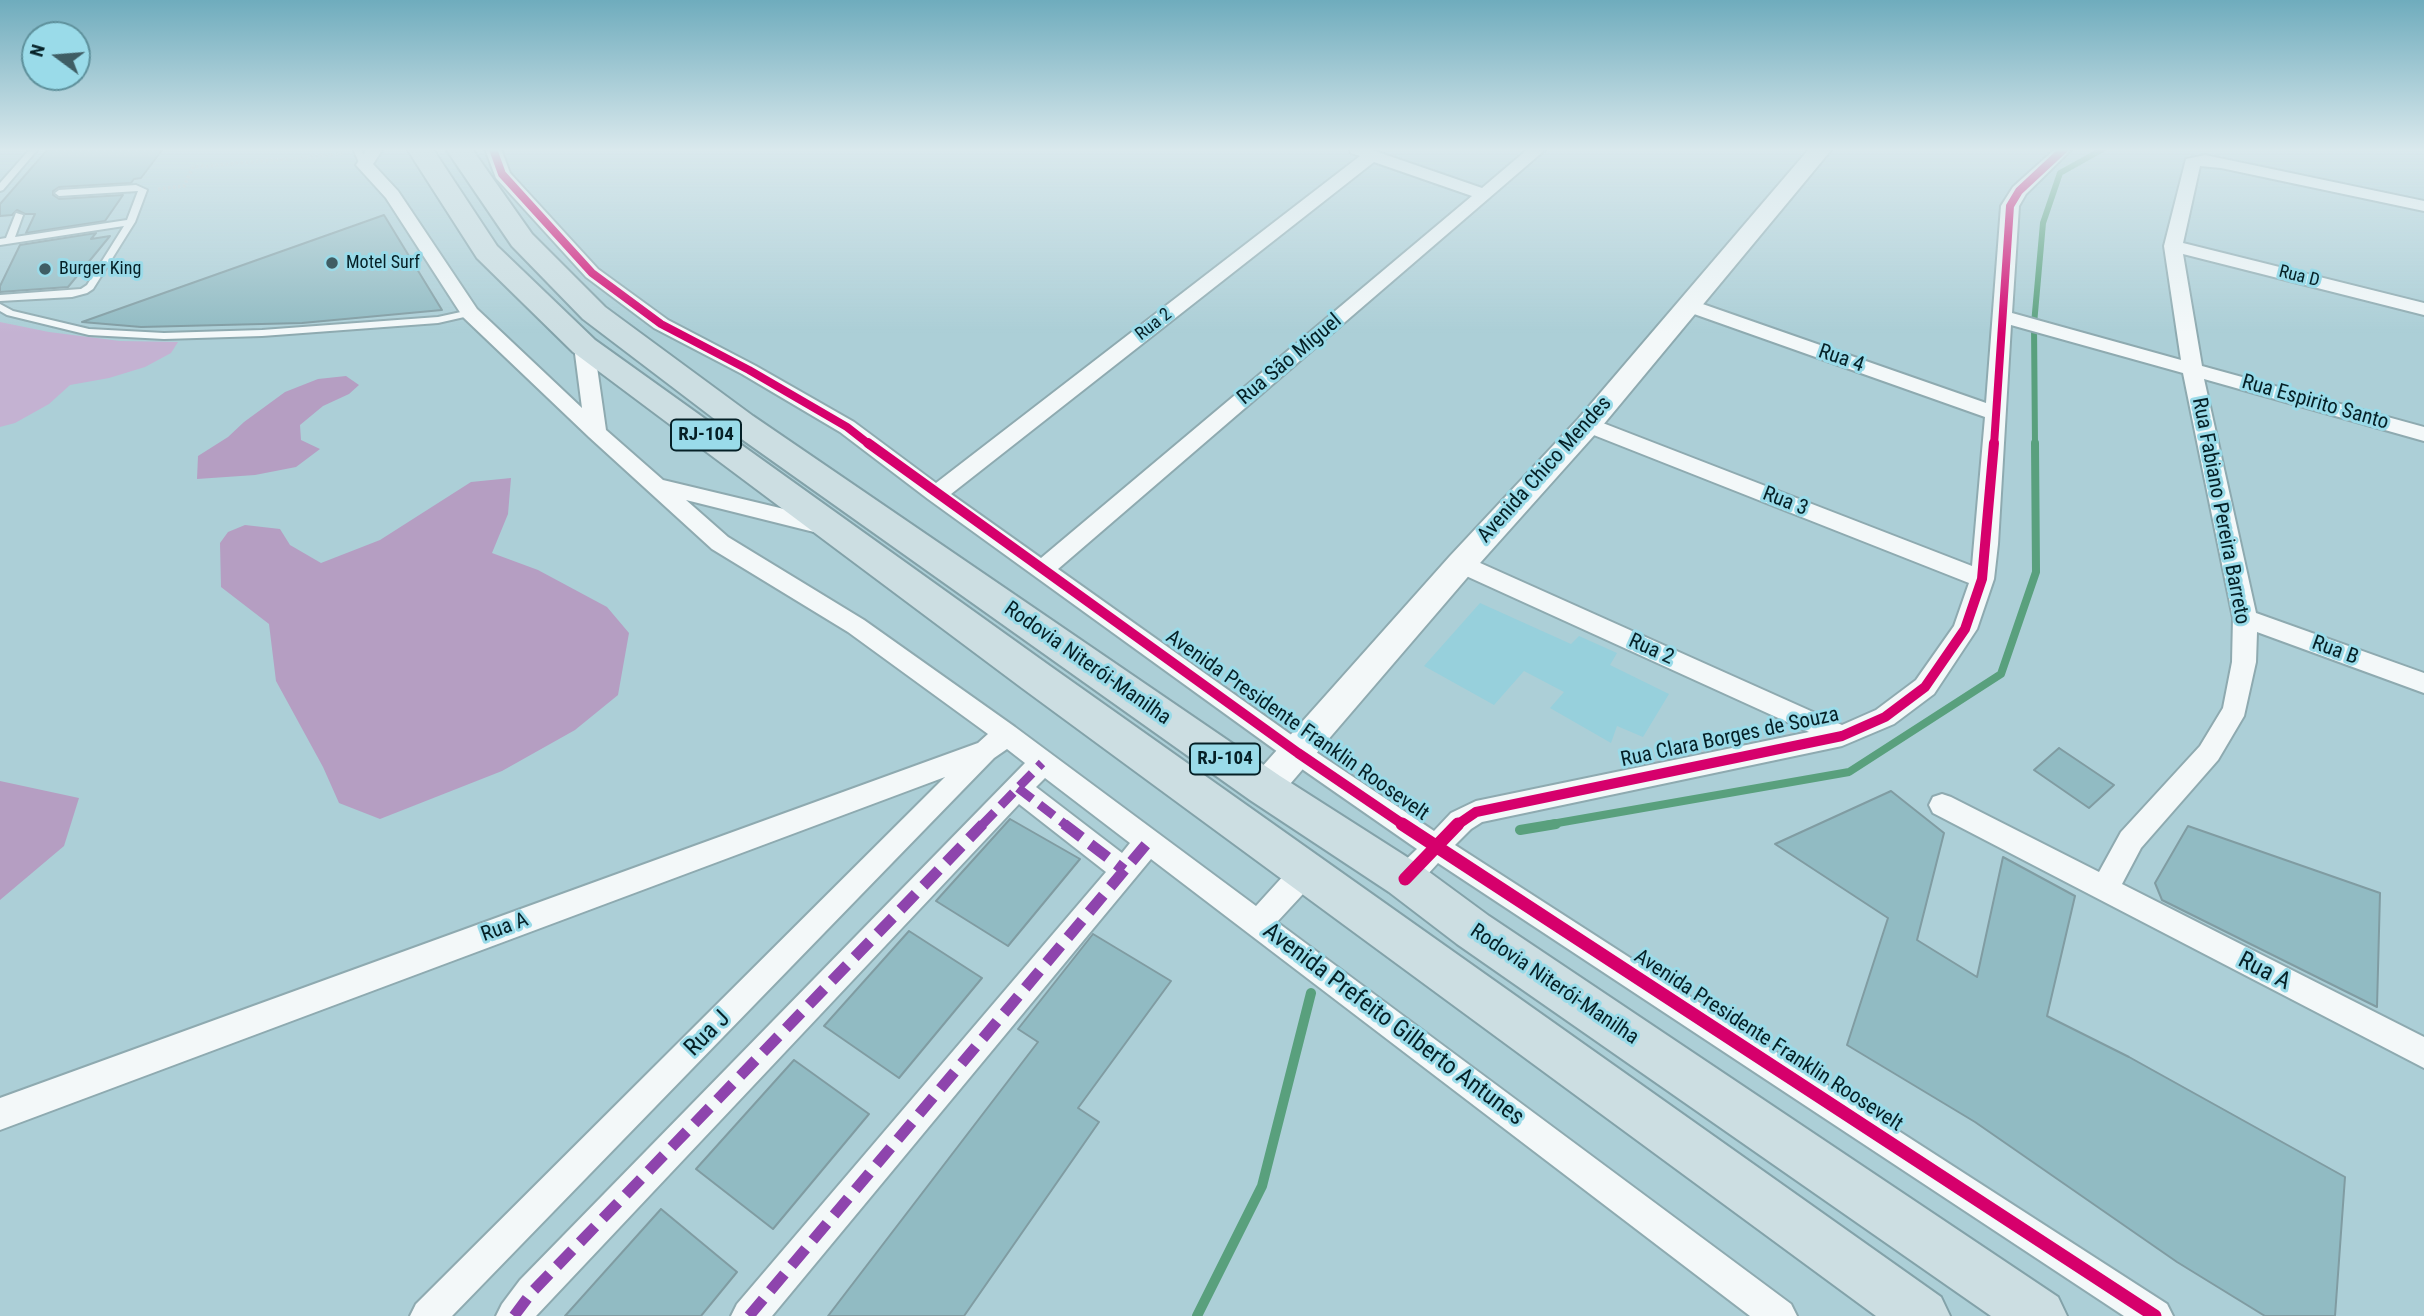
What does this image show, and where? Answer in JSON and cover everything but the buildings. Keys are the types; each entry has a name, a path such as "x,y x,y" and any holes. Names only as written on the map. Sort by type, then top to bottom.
{"highway":[{"name":"Rodovia Niterói-Manilha","path":"461,210 488,252 584,346 1305,872 1922,1316"},
{"name":"Rodovia Niterói-Manilha","path":"502,210 522,240 594,313 645,331 753,431 1265,788 1405,879 1473,930 2039,1316"}],"street":[{"name":"Avenida Prefeito Gilberto Antunes","path":"402,210 470,313 596,432 720,543 856,626 997,742 1042,763 1149,841 1779,1316"},
{"name":"Avenida Presidente Franklin Roosevelt","path":"535,210 645,331 749,370 847,427 936,494 1298,753 1436,847 2155,1316"},
{"name":"Rua 2","path":"936,494 1290,210"},
{"name":"Rua São Miguel","path":"1042,570 1467,210"},
{"name":"Avenida Chico Mendes","path":"1265,788 1461,564 1588,425 1768,210"},
{"name":"Rua Clara Borges de Souza","path":"1405,879 1461,821 1476,813 1493,807 1842,736 1885,717 1924,687 1965,629 1982,579 1996,414 2012,320 2010,210"},
{"name":"Rua Fabiano Pereira Barreto","path":"2105,889 2131,840 2209,753 2235,709 2244,662 2245,618 2192,368 2173,246 2181,210"},
{"name":"Rua D","path":"2173,246 2424,309"},
{"name":"Rua 4","path":"1687,305 1996,414"},
{"name":"Rua Espirito Santo","path":"2012,320 2424,434"},
{"path":"584,346 596,432"},
{"name":"Rua 3","path":"1588,425 1982,579"},
{"path":"654,485 834,529"},
{"name":"Rua 2","path":"1461,564 1842,736"},
{"name":"Rua B","path":"2245,618 2424,683"},
{"name":"Rua A","path":"0,1114 997,742"},
{"name":"Rua J","path":"428,1316 997,742"},
{"path":"514,1316 542,1282 1042,763"},
{"path":"1018,789 1124,870"},
{"name":"Rua A","path":"1942,805 2424,1053"},
{"path":"749,1316 1149,841"},
{"path":"1258,922 1305,872"}],"lane":[{"path":"0,298 84,291 90,286 131,222 135,210"},
{"path":"5,241 19,215"},
{"path":"5,241 131,222"},
{"path":"0,307 10,313 89,331 164,336 262,333 425,321 470,313"}],"shaded area":[{"path":"0,322 49,332 120,341 178,342 171,353 145,367 109,378 70,385 49,404 15,423 0,427"},
{"path":"346,376 359,385 349,394 323,406 300,425 301,440 320,449 296,467 255,475 197,479 198,456 228,437 285,392 318,379"},
{"path":"511,478 508,514 492,553 538,570 607,607 629,633 618,695 575,730 502,771 380,819 339,803 323,767 276,681 269,624 221,587 220,543 228,532 245,525 280,529 290,545 321,563 380,540 471,482"},
{"path":"1480,603 1571,644 1579,636 1617,653 1610,665 1669,694 1643,737 1617,726 1611,743 1550,708 1564,692 1524,671 1494,705 1424,666"},
{"path":"0,781 79,798 64,846 0,900"}],"waterway":[{"path":"2035,445 2034,324 2043,223 2047,210"},
{"path":"1546,825 1849,772 2001,674 2036,572 2035,443"},
{"path":"1520,830 1556,824"},
{"path":"1197,1316 1262,1186 1311,993"}],"marked path":[{"path":"514,1316 532,1292 1042,763"},
{"path":"1018,788 1124,870"},
{"path":"749,1316 1149,841"}],"cycle path":[{"path":"535,210 592,273 661,324 749,370 847,427 936,494 1298,753 1436,847 2155,1316"},
{"path":"1405,879 1461,821 1476,812 1842,736 1885,717 1925,687 1965,629 1982,579 1987,544 2010,210"}],"place":[{"name":"Motel Surf","path":"332,263"},
{"name":"Burger King","path":"45,269"}]}
